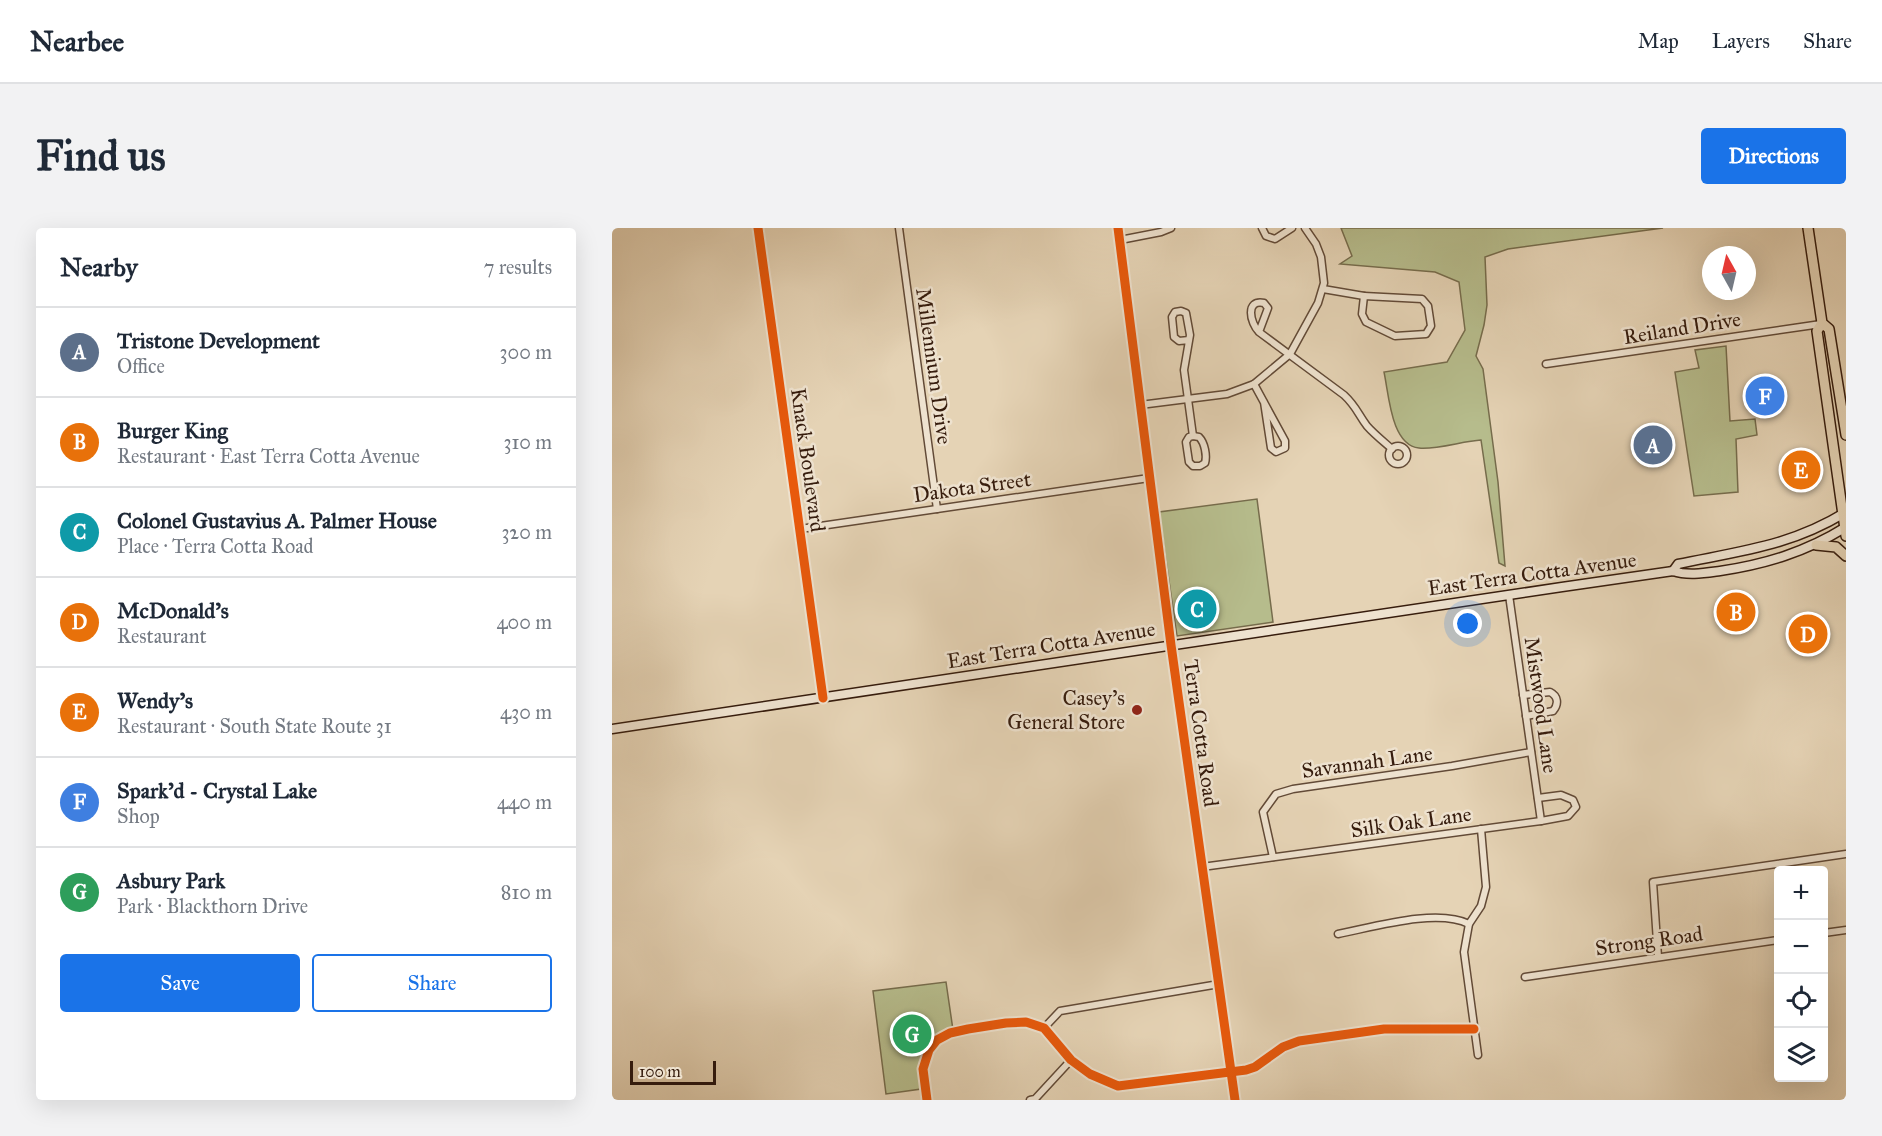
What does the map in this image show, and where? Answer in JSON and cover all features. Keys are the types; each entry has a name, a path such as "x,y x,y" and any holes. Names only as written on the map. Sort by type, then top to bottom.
{"main road":[{"path":"1808,228 1822,323 1817,331 1846,531"},
{"path":"1822,323 1829,329 1846,435"},
{"name":"East Terra Cotta Avenue","path":"1673,571 1678,564 1787,541 1845,513"},
{"name":"East Terra Cotta Avenue","path":"612,729 1673,571 1682,574 1747,567 1781,558 1846,531"},
{"path":"1816,545 1836,547 1846,556"}],"street":[{"name":"Knack Boulevard","path":"758,228 823,698"},
{"name":"Millennium Drive","path":"899,228 937,509"},
{"name":"Terra Cotta Road","path":"1118,228 1171,645 1235,1100"},
{"path":"1120,240 1171,228"},
{"path":"1262,228 1264,234 1273,239 1292,228"},
{"path":"1140,405 1227,394 1254,384 1290,354 1316,309 1323,289 1321,257 1316,244 1305,228"},
{"path":"1323,289 1364,296 1422,298 1428,306 1430,331 1424,335 1398,337 1366,322 1362,314 1364,296"},
{"path":"1189,340 1175,339 1172,317 1175,312 1183,311 1187,315 1190,332 1189,340 1184,370 1193,436"},
{"name":"Reiland Drive","path":"1546,364 1822,323"},
{"path":"1259,332 1356,405 1366,424 1392,449"},
{"path":"1254,384 1264,402 1285,441 1285,448 1282,451 1276,452 1271,448 1264,402"},
{"path":"1193,436 1198,436 1203,441 1206,460 1200,466 1191,466 1189,462 1186,442 1189,437 1193,436"},
{"name":"Dakota Street","path":"800,529 1149,478"},
{"name":"Mistwood Lane","path":"1509,595 1541,821"},
{"path":"1523,695 1550,692 1557,700 1553,711 1526,716"},
{"name":"Savannah Lane","path":"1273,857 1263,812 1276,794 1293,789 1531,752"},
{"name":"Silk Oak Lane","path":"1202,867 1541,821 1568,816 1576,807 1573,800 1561,795 1538,798"},
{"path":"1478,1055 1464,944 1469,924 1481,906 1486,887 1481,829"},
{"path":"1658,957 1653,882 1846,854"},
{"path":"1338,934 1443,917 1454,918 1469,924"},
{"path":"1828,932 1846,930"},
{"name":"Strong Road","path":"1525,977 1774,941"},
{"path":"1044,1028 1060,1011 1219,984"},
{"path":"927,1100 923,1069 929,1050 938,1040 950,1033 1006,1023 1026,1022 1044,1028 1071,1060 1090,1074 1118,1086 1256,1067 1283,1047 1299,1041 1384,1029 1474,1029"},
{"path":"1030,1100 1035,1099 1071,1060"}],"green space":[{"path":"1341,228 1663,228 1508,249 1485,257 1487,305 1476,356 1483,369 1498,482 1505,566 1499,563 1481,440 1441,447 1419,448 1410,445 1402,438 1393,418 1384,372 1447,362 1465,330 1459,282 1435,272 1340,264 1352,256"},
{"path":"1726,346 1730,421 1755,419 1757,435 1736,439 1738,492 1694,496 1675,372 1699,368 1695,350"},
{"path":"1257,499 1273,622 1177,636 1159,512"},
{"path":"946,982 953,1030 926,1053 921,1068 921,1089 886,1094 873,991"}],"cycle path":[{"path":"758,228 823,698"},
{"path":"1118,228 1171,645 1235,1100"},
{"path":"927,1100 923,1069 929,1050 937,1040 950,1033 1006,1023 1026,1022 1044,1028 1071,1060 1090,1074 1118,1086 1246,1070 1255,1067 1283,1047 1299,1041 1384,1029 1474,1029"}],"place":[{"name":"Spark'd - Crystal Lake","path":"1765,396"},
{"name":"Tristone Development","path":"1653,445"},
{"name":"Wendy's","path":"1801,470"},
{"name":"Colonel Gustavius A. Palmer House","path":"1197,609"},
{"name":"Burger King","path":"1736,612"},
{"name":"McDonald's","path":"1808,634"},
{"name":"Casey's General Store","path":"1137,710"},
{"name":"Asbury Park","path":"912,1034"}]}
